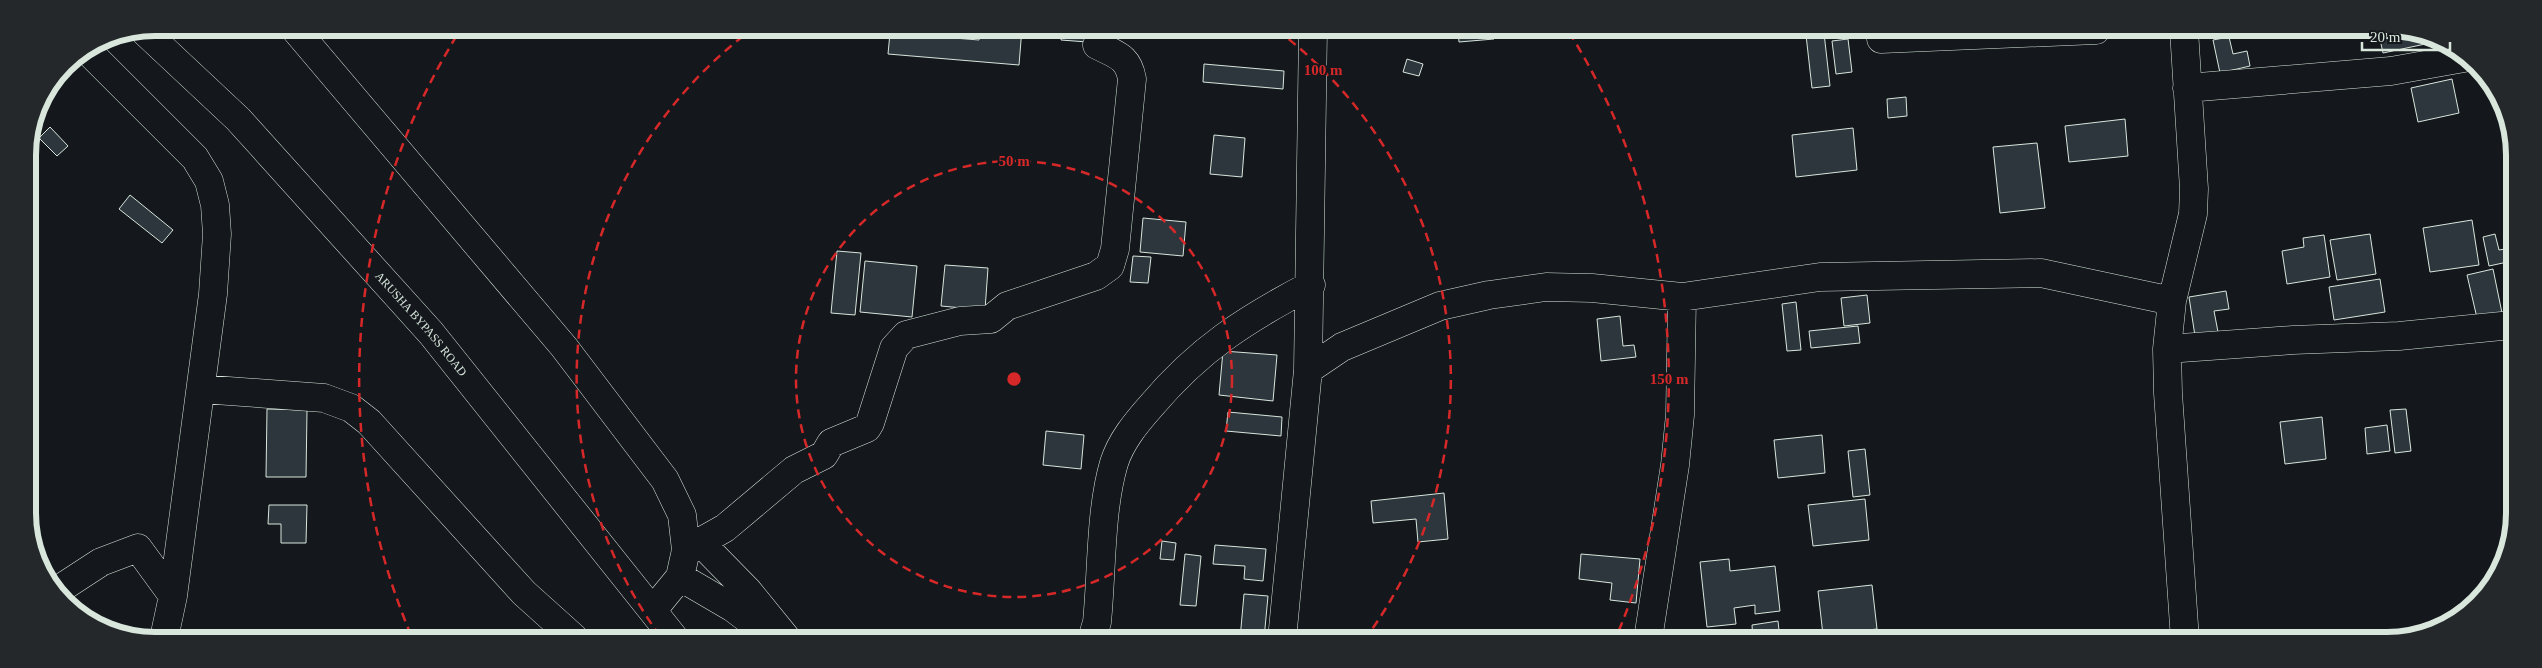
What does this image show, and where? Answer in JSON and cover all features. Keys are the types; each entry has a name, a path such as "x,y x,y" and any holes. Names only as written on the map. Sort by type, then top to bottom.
{"street":[{"name":"ARUSHA BYPASS ROAD","path":"150,36 238,119 431,334 653,610 668,632"},
{"path":"301,36 564,348 665,480 682,514 693,546 748,591 781,632"},
{"path":"1283,631 1308,370 1311,285 1313,36"},
{"path":"1881,39 1953,36"},
{"path":"2184,36 2193,214 2172,301 2168,349 2168,394 2184,631"},
{"path":"653,610 680,577 693,546 725,528 794,470 824,455 831,443 866,428 870,423 894,348 906,335 960,321 991,319 1007,306 1096,276 1110,266 1115,249 1132,79 1130,69 1124,59 1097,45"},
{"path":"92,55 195,158 209,181 215,205 217,234 213,294 174,596 165,632"},
{"path":"2187,88 2391,71 2457,59"},
{"path":"1308,370 1342,347 1440,306 1489,295 1546,286 1592,288 1682,297 1820,277 2041,273 2172,301"},
{"path":"1094,632 1097,622 1106,506 1115,462 1129,432 1167,387 1226,334 1257,313 1311,285"},
{"path":"1649,631 1676,465 1680,415 1682,297"},
{"path":"2168,349 2293,340 2399,336 2506,326"},
{"path":"201,389 324,398 351,408 369,422 524,593 567,632"},
{"path":"63,587 101,562 138,548 174,596"},
{"path":"680,577 744,616 758,632"}],"building":[{"path":"890,36 928,36 979,40 979,36 1021,36 1019,65 888,54"},
{"path":"1061,36 1087,36 1087,42 1061,40"},
{"path":"1459,36 1494,36 1494,39 1459,42"},
{"path":"1806,36 1824,36 1830,86 1812,88"},
{"path":"2379,36 2402,37 2428,44 2383,53"},
{"path":"2229,37 2233,54 2247,51 2250,66 2220,73 2213,40"},
{"path":"1848,39 1852,72 1836,74 1832,41"},
{"path":"1407,59 1423,64 1419,76 1403,72"},
{"path":"1204,64 1284,71 1283,89 1203,82"},
{"path":"2452,79 2459,113 2418,122 2411,88"},
{"path":"1906,97 1907,116 1888,118 1887,99"},
{"path":"2125,119 2128,156 2069,162 2065,126"},
{"path":"50,127 68,146 57,156 39,138"},
{"path":"1853,128 1857,170 1796,177 1792,135"},
{"path":"1214,135 1245,138 1242,177 1210,174"},
{"path":"2037,143 2045,208 2000,213 1993,147"},
{"path":"130,195 173,230 162,243 119,209"},
{"path":"1143,218 1186,222 1183,256 1140,252"},
{"path":"2472,220 2479,265 2430,272 2423,228"},
{"path":"2370,234 2376,274 2337,280 2330,240"},
{"path":"2495,234 2499,250 2506,249 2506,262 2489,266 2483,237"},
{"path":"2324,235 2330,277 2287,284 2282,251 2304,247 2303,238"},
{"path":"837,251 861,253 855,315 831,313"},
{"path":"1133,256 1151,257 1148,283 1130,282"},
{"path":"865,261 917,266 912,317 860,312"},
{"path":"945,265 988,268 985,310 941,306"},
{"path":"2493,269 2502,313 2477,318 2467,275"},
{"path":"2380,279 2385,312 2334,320 2329,287"},
{"path":"2226,291 2229,309 2214,311 2218,332 2195,336 2189,297"},
{"path":"1867,295 1870,323 1844,326 1841,298"},
{"path":"1796,302 1801,350 1787,351 1782,304"},
{"path":"1620,316 1623,346 1634,345 1636,357 1601,361 1597,319"},
{"path":"1858,326 1860,343 1811,348 1809,331"},
{"path":"1223,351 1277,355 1273,401 1219,395"},
{"path":"267,409 307,410 306,477 266,477"},
{"path":"2406,409 2411,451 2395,453 2390,410"},
{"path":"1228,412 1282,417 1281,436 1226,431"},
{"path":"2322,417 2326,459 2285,464 2280,422"},
{"path":"2387,425 2390,451 2367,454 2365,428"},
{"path":"1046,431 1084,435 1081,469 1043,465"},
{"path":"1822,435 1825,473 1778,478 1774,440"},
{"path":"1865,449 1870,495 1853,497 1848,451"},
{"path":"1444,493 1448,539 1418,542 1416,519 1373,523 1371,501"},
{"path":"1865,499 1869,540 1813,546 1808,505"},
{"path":"269,505 307,505 306,543 281,543 281,524 268,524"},
{"path":"1162,541 1176,543 1174,560 1160,559"},
{"path":"1215,545 1266,549 1263,581 1244,579 1245,566 1213,564"},
{"path":"1185,554 1201,556 1196,606 1180,605"},
{"path":"1581,554 1640,559 1636,603 1610,600 1612,583 1579,579"},
{"path":"1729,559 1730,571 1775,566 1780,611 1755,614 1755,605 1734,608 1736,624 1707,627 1700,562"},
{"path":"1872,585 1877,629 1823,631 1818,591"},
{"path":"1244,594 1268,596 1265,632 1241,632"},
{"path":"1778,621 1779,631 1752,631 1752,625"}]}
